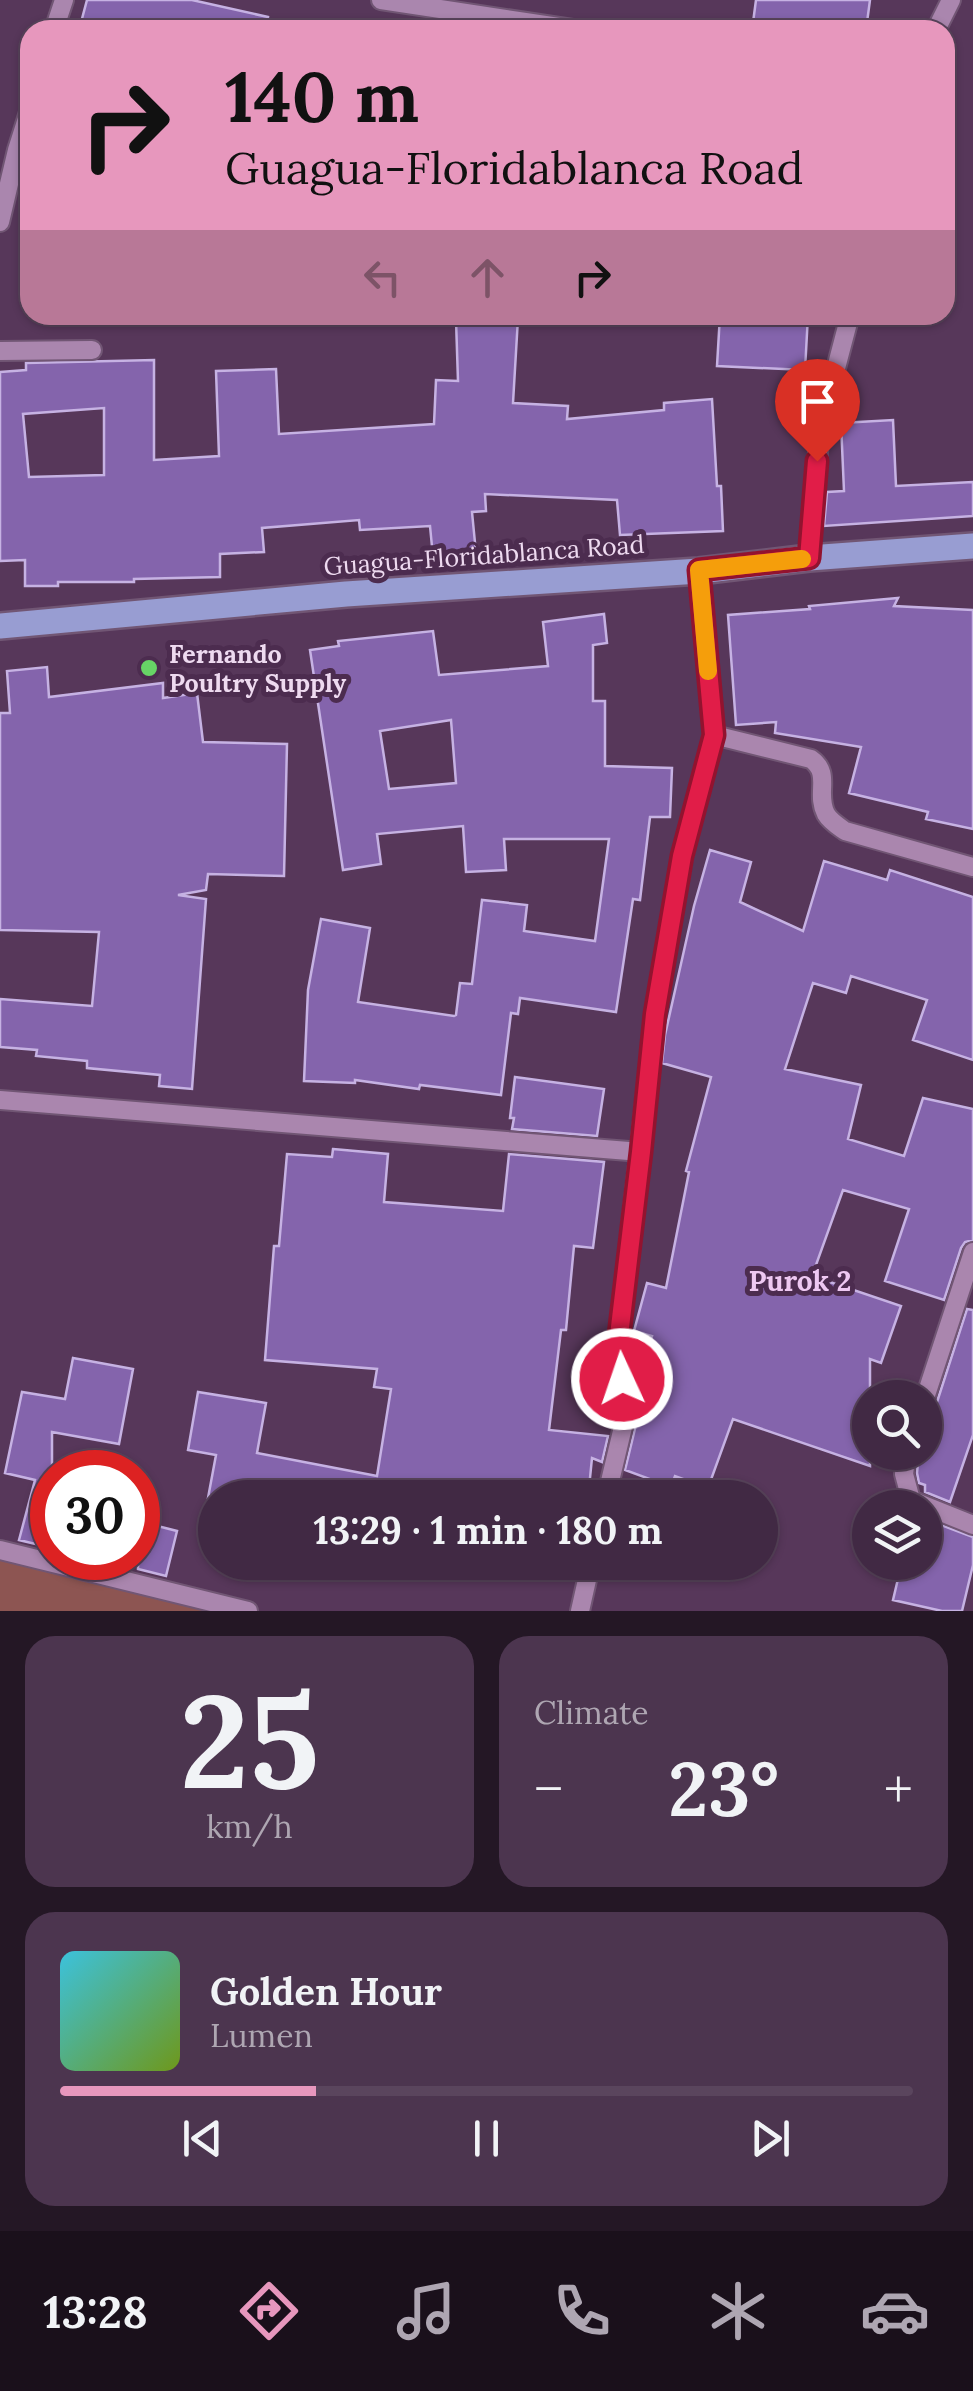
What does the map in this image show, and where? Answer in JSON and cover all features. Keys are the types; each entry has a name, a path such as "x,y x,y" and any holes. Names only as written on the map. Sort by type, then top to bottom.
{"main road":[{"name":"Guagua-Floridablanca Road","path":"0,626 346,594 699,570 973,546"}],"street":[{"path":"381,0 513,20"},
{"path":"0,222 9,150"},
{"path":"809,558 820,429 847,325"},
{"path":"0,351 92,350"},
{"path":"610,1480 628,1406 617,1352 655,1014 682,856 714,735 699,570"},
{"path":"714,735 819,765 821,800 828,818 845,831 973,867"},
{"path":"0,1100 641,1152"},
{"path":"930,1380 973,1252"},
{"path":"905,1470 911,1500 973,1525"},
{"path":"0,1550 248,1611"},
{"path":"580,1611 588,1580"}],"shaded area":[{"path":"0,1558 30,1566 30,1580 88,1580 212,1611 0,1611"}],"building":[{"path":"87,0 192,0 268,17 268,20 82,20"},
{"path":"756,0 870,0 867,20 753,20"},
{"path":"456,325 518,325 513,403 568,406 567,419 664,410 664,403 712,399 723,531 620,535 617,500 485,494 486,511 472,512 476,553 433,557 430,526 360,530 359,520 262,528 264,552 220,554 220,577 25,586 25,560 0,561 0,372 26,370 26,363 154,360 154,460 219,456 216,371 276,369 279,434 434,424 436,380 458,381","holes":["104,408 104,475 29,477 23,414"]},
{"path":"719,325 807,325 805,370 717,366"},
{"path":"893,420 896,486 973,482 973,516 824,526 827,492 844,491 841,423"},
{"path":"898,598 894,606 973,610 973,829 926,819 928,812 849,793 861,747 775,733 776,722 736,725 728,615"},
{"path":"604,614 607,643 593,645 593,701 605,701 605,766 672,768 670,817 650,817 640,900 633,899 616,1012 520,998 518,1014 511,1013 501,1095 355,1080 304,1081 308,990 321,919 370,928 358,1002 454,1016 460,983 472,984 482,900 527,905 524,931 595,941 609,839 504,839 506,870 466,872 463,826 377,834 381,864 343,870 310,650 339,646 338,641 433,631 439,675 548,666 543,622","holes":["451,720 456,783 389,789 380,731"]},
{"path":"47,667 49,697 163,683 163,698 197,693 203,742 287,744 284,876 208,874 206,890 178,895 206,899 192,1089 159,1086 160,1075 87,1068 87,1061 36,1056 37,1050 0,1047 0,999 92,1006 99,932 0,930 0,713 10,713 7,671"},
{"path":"710,850 751,862 740,902 803,931 824,861 887,880 890,870 973,897 973,1060 913,1040 927,1000 851,976 846,993 813,983 785,1069 861,1085 848,1139 904,1156 923,1098 973,1109 973,1240 961,1248 944,1300 885,1281 909,1209 843,1190 812,1276 901,1306 881,1363 870,1359 870,1380 852,1380 852,1460 733,1419 711,1480 675,1476 674,1480 652,1480 625,1470 640,1408 636,1383 652,1336 634,1331 647,1283 666,1288 689,1172 686,1171 711,1077 662,1063 694,906"},
{"path":"515,1077 604,1089 597,1136 512,1129"},
{"path":"333,1149 388,1154 384,1202 503,1211 509,1154 604,1162 593,1248 574,1246 566,1330 561,1330 549,1430 608,1436 602,1462 592,1458 590,1480 211,1480 216,1455 188,1450 198,1392 266,1403 257,1453 377,1476 391,1389 374,1387 377,1369 265,1360 274,1246 279,1246 287,1154 332,1157"},
{"path":"967,1309 973,1310 973,1435 950,1502 942,1499 942,1490 925,1490 917,1473 942,1470 942,1386"},
{"path":"73,1358 133,1369 119,1444 52,1432 52,1450 30,1450 30,1479 5,1473 22,1392 65,1399"},
{"path":"30,1499 30,1543 19,1540"},
{"path":"942,1525 973,1537 973,1565 962,1611 942,1611 893,1600 898,1580 942,1580"},
{"path":"160,1527 177,1531 166,1576 160,1574"}],"slow traffic":[{"path":"708,671 699,570 802,559"}],"place":[{"name":"Fernando Poultry Supply","path":"149,668"}],"district":[{"name":"Purok 2","path":"800,1281"}],"route":[{"path":"622,1379 617,1352 655,1014 682,856 714,735 699,570 809,558 817,461"}]}
